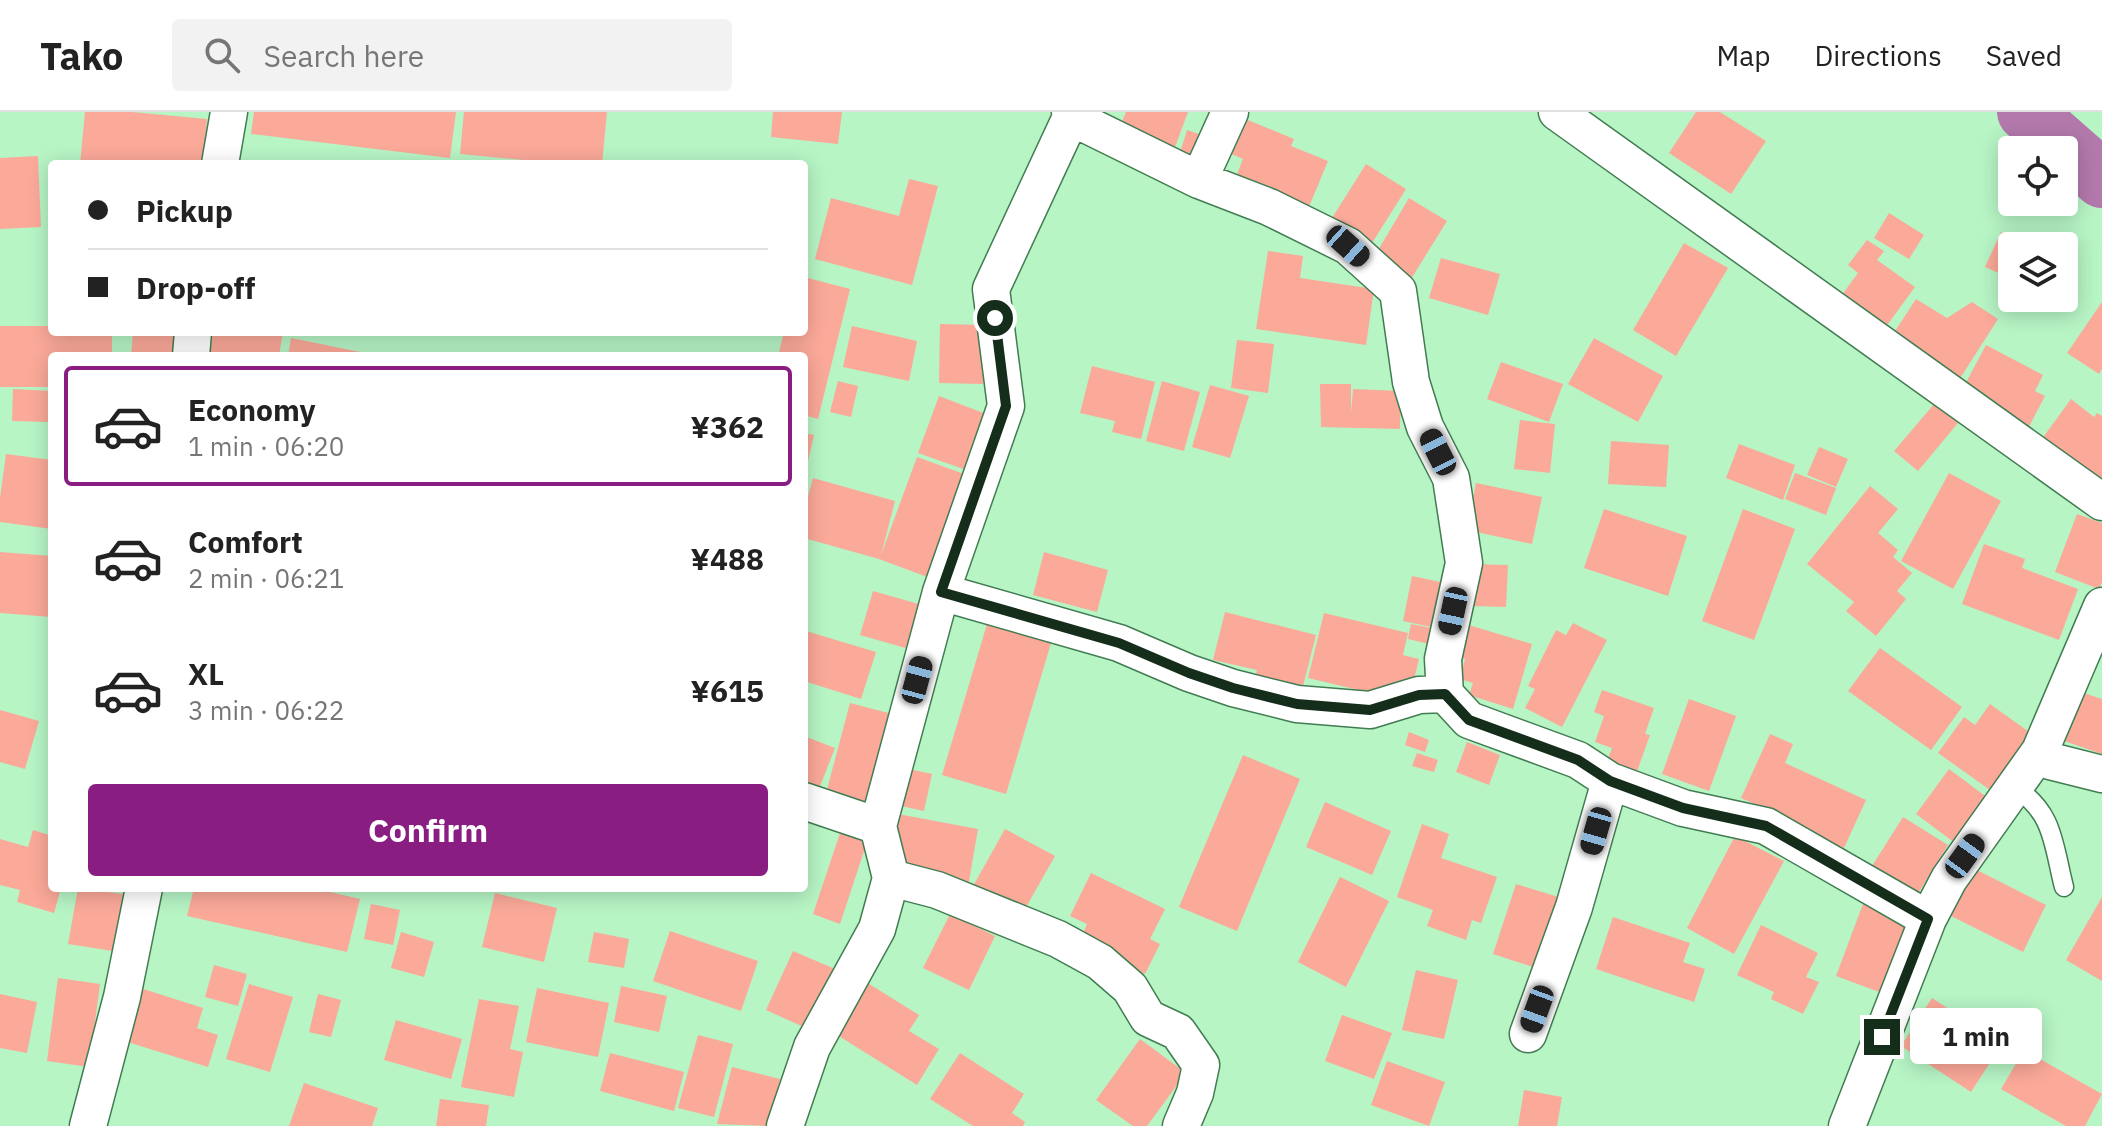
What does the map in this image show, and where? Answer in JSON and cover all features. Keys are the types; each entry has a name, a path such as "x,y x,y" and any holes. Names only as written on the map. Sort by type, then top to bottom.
{"street":[{"path":"221,160 229,112"},
{"path":"1199,180 1230,112"},
{"path":"1557,112 2102,502"},
{"path":"785,1126 812,1047 877,929 891,878 878,826 941,592 1006,406 991,289 1071,115 1199,180 1269,207 1348,246 1398,291 1411,382 1425,427 1451,478 1464,563 1443,659 1445,694 1469,720 1578,760 1610,781 1683,808 1766,826 1928,919"},
{"path":"941,592 1119,643 1189,673 1297,704 1370,710 1419,695 1445,694"},
{"path":"1847,1126 1928,919 1949,879 2040,751 2102,606"},
{"path":"2040,751 2050,761 2102,774"},
{"path":"1528,1034 1574,907 1610,781"},
{"path":"808,802 878,826"},
{"path":"891,878 937,890 1058,939 1100,962 1130,988 1148,1018 1178,1032 1201,1065 1195,1093 1181,1126"},
{"path":"88,1126 122,997 143,892"}],"lane":[{"path":"2014,787 2033,799 2047,818 2064,887"}],"building":[{"path":"85,112 132,112 207,119 203,160 80,160"},
{"path":"254,112 456,112 450,158 251,134"},
{"path":"464,112 607,112 602,160 523,160 460,154"},
{"path":"773,112 842,112 838,144 771,137"},
{"path":"1126,112 1188,112 1172,155 1117,134"},
{"path":"1696,112 1720,112 1766,141 1731,194 1669,153"},
{"path":"1243,118 1294,139 1291,146 1328,161 1308,209 1235,179 1243,159 1229,153"},
{"path":"1187,130 1208,137 1197,172 1176,165"},
{"path":"38,156 41,227 0,229 0,158"},
{"path":"1366,164 1406,189 1367,251 1327,226"},
{"path":"909,179 938,186 912,285 815,259 831,198 899,216"},
{"path":"1409,198 1447,221 1411,279 1374,257"},
{"path":"1889,213 1924,235 1909,259 1874,238"},
{"path":"1998,239 1998,273 1985,267"},
{"path":"1867,240 1884,251 1877,260 1915,287 1880,335 1836,303 1858,273 1848,265"},
{"path":"1684,243 1728,268 1676,356 1633,330"},
{"path":"1268,251 1303,256 1300,278 1374,289 1366,345 1256,329"},
{"path":"1441,258 1500,274 1488,315 1429,298"},
{"path":"808,278 850,289 818,419 808,416 808,352 779,352 783,336 808,336"},
{"path":"1916,299 1947,318 1972,302 1998,319 1952,391 1884,348"},
{"path":"2102,302 2102,369 2099,374 2067,353"},
{"path":"940,324 985,325 983,384 939,383"},
{"path":"0,326 48,326 48,336 112,336 112,352 48,352 48,387 0,387"},
{"path":"852,326 917,341 909,381 843,367"},
{"path":"133,336 175,336 173,352 131,352"},
{"path":"212,336 282,336 280,352 210,352"},
{"path":"291,338 360,352 289,352"},
{"path":"1594,338 1663,376 1638,422 1568,384"},
{"path":"1237,340 1274,344 1268,393 1231,388"},
{"path":"1986,345 2043,375 2035,391 2045,396 2025,434 1962,390"},
{"path":"1501,362 1563,384 1549,422 1487,399"},
{"path":"1092,366 1155,382 1141,439 1112,432 1115,421 1080,413"},
{"path":"838,381 858,386 851,417 830,412"},
{"path":"1162,381 1200,392 1184,451 1146,441"},
{"path":"1320,384 1351,384 1351,413 1353,389 1401,391 1400,429 1321,427"},
{"path":"1210,385 1249,396 1230,458 1192,447"},
{"path":"13,389 48,391 48,422 12,421"},
{"path":"939,396 986,414 966,470 918,453"},
{"path":"2071,399 2094,417 2097,413 2102,416 2102,489 2039,443"},
{"path":"1935,403 1958,423 1918,471 1894,451"},
{"path":"1520,420 1555,424 1550,473 1514,469"},
{"path":"808,434 814,435 808,461"},
{"path":"1611,441 1669,445 1666,487 1608,484"},
{"path":"1739,444 1795,465 1783,500 1726,478"},
{"path":"1819,447 1848,459 1836,487 1807,475"},
{"path":"6,454 48,459 48,528 0,522"},
{"path":"917,457 967,475 930,578 879,559 808,539 808,496 813,478 895,501 881,555"},
{"path":"1795,473 1836,488 1826,515 1785,499"},
{"path":"1949,473 2001,501 1953,589 1901,561"},
{"path":"1476,483 1542,497 1532,544 1467,530"},
{"path":"1870,486 1898,509 1878,533 1898,550 1893,557 1912,573 1897,591 1906,599 1876,636 1846,611 1854,602 1807,564"},
{"path":"1604,509 1687,536 1668,596 1584,568"},
{"path":"1743,509 1795,529 1754,640 1702,621"},
{"path":"2077,514 2102,523 2102,582 2099,589 2055,572"},
{"path":"1984,544 2025,559 2022,568 2078,589 2059,640 1962,604"},
{"path":"0,552 48,556 48,617 0,613"},
{"path":"1044,552 1108,570 1097,612 1033,595"},
{"path":"1471,564 1508,565 1506,607 1469,606"},
{"path":"1412,576 1445,583 1436,628 1403,621"},
{"path":"873,591 929,607 916,651 860,635"},
{"path":"1225,612 1316,635 1301,694 1254,682 1257,670 1213,660"},
{"path":"1324,613 1408,633 1403,655 1419,659 1410,696 1392,698 1308,678"},
{"path":"990,614 1054,633 1006,794 942,775"},
{"path":"1462,623 1532,644 1513,709 1469,695 1473,683 1460,679 1465,659 1453,656"},
{"path":"1573,623 1607,640 1562,727 1525,708 1535,689 1528,686 1556,630 1566,635"},
{"path":"1411,624 1436,629 1433,645 1408,639"},
{"path":"808,632 876,652 861,699 808,682"},
{"path":"1880,648 1962,707 1931,750 1848,691"},
{"path":"1602,690 1654,708 1645,734 1650,735 1635,777 1605,766 1612,748 1595,742 1604,716 1594,712"},
{"path":"2081,692 2102,699 2102,754 2064,741"},
{"path":"1689,699 1736,716 1709,791 1662,774"},
{"path":"850,703 896,715 871,809 825,797"},
{"path":"1990,704 2032,734 1990,790 1938,753 1964,717 1975,725"},
{"path":"0,710 39,721 25,769 0,762"},
{"path":"1409,732 1429,740 1425,752 1405,745"},
{"path":"1770,734 1793,744 1785,763 1866,800 1844,848 1809,832 1811,829 1741,798"},
{"path":"808,738 835,748 817,794 808,791"},
{"path":"1467,742 1500,755 1489,785 1456,772"},
{"path":"1417,753 1438,760 1434,772 1412,766"},
{"path":"1243,755 1300,779 1237,931 1179,907"},
{"path":"904,768 932,774 924,811 897,805"},
{"path":"1949,769 1992,801 1959,846 1916,814"},
{"path":"1325,802 1391,831 1372,875 1306,847"},
{"path":"898,814 978,829 968,887 929,880 932,869 898,863"},
{"path":"1903,817 1948,845 1917,895 1872,866"},
{"path":"1422,824 1449,834 1441,858 1497,877 1481,923 1472,920 1466,940 1427,926 1433,910 1397,897"},
{"path":"1005,829 1055,856 1021,916 972,888"},
{"path":"33,830 48,835 48,892 60,892 54,913 17,902 20,890 0,885 0,839 28,847"},
{"path":"840,833 867,842 840,924 813,914"},
{"path":"1735,836 1784,861 1734,954 1687,928"},
{"path":"1973,868 2046,905 2023,952 1949,915"},
{"path":"1091,873 1165,909 1150,939 1160,944 1145,974 1105,954 1082,936 1087,924 1070,916"},
{"path":"1340,877 1389,901 1346,987 1298,962"},
{"path":"1516,884 1565,899 1542,970 1493,954"},
{"path":"77,892 123,894 113,951 68,944"},
{"path":"193,892 330,892 360,899 347,952 187,916"},
{"path":"495,893 557,908 544,962 482,947"},
{"path":"2102,897 2102,981 2066,960"},
{"path":"371,904 400,910 393,945 364,939"},
{"path":"1863,904 1909,922 1882,993 1836,976"},
{"path":"950,914 995,936 969,990 923,968"},
{"path":"1613,917 1690,943 1683,962 1705,969 1694,1002 1596,969"},
{"path":"1761,925 1818,953 1806,977 1819,982 1803,1014 1771,999 1774,992 1737,975"},
{"path":"670,931 758,961 741,1011 653,981"},
{"path":"401,932 434,942 424,977 391,968"},
{"path":"594,932 629,939 624,968 588,962"},
{"path":"793,951 835,969 808,1029 766,1010"},
{"path":"214,965 247,974 238,1006 205,997"},
{"path":"1416,970 1458,980 1444,1039 1402,1030"},
{"path":"58,978 100,984 89,1067 47,1061"},
{"path":"866,982 919,1015 909,1031 939,1049 917,1085 834,1033"},
{"path":"249,984 293,997 270,1072 226,1059"},
{"path":"621,986 667,996 659,1032 614,1022"},
{"path":"137,987 203,1008 197,1028 218,1035 208,1067 121,1040"},
{"path":"537,988 609,1003 598,1057 526,1042"},
{"path":"0,994 37,1002 27,1053 0,1048"},
{"path":"318,994 341,1000 331,1037 309,1032"},
{"path":"1932,998 2002,1044 1971,1092 1901,1046"},
{"path":"479,999 519,1006 510,1049 523,1052 514,1097 461,1087"},
{"path":"1342,1015 1392,1033 1374,1079 1325,1061"},
{"path":"396,1020 462,1039 451,1079 384,1060"},
{"path":"698,1035 733,1044 714,1117 678,1108"},
{"path":"1140,1039 1186,1073 1147,1126 1133,1126 1096,1100"},
{"path":"2024,1050 2102,1094 2085,1126 2066,1126 2001,1089"},
{"path":"610,1053 684,1072 674,1111 600,1091"},
{"path":"960,1053 1024,1094 1012,1113 1025,1122 1023,1126 973,1126 930,1099"},
{"path":"1387,1061 1445,1082 1429,1126 1371,1105"},
{"path":"732,1067 780,1079 768,1126 717,1124"},
{"path":"304,1083 378,1108 372,1126 289,1126"},
{"path":"1524,1090 1562,1097 1557,1126 1518,1126"},
{"path":"440,1099 489,1105 486,1126 436,1126"}],"waterway":[{"path":"2026,112 2102,179"}],"route":[{"path":"995,318 1006,406 941,592 1119,643 1189,673 1297,704 1370,710 1419,695 1445,694 1469,720 1578,760 1610,781 1683,808 1766,826 1928,919 1882,1037"}]}
